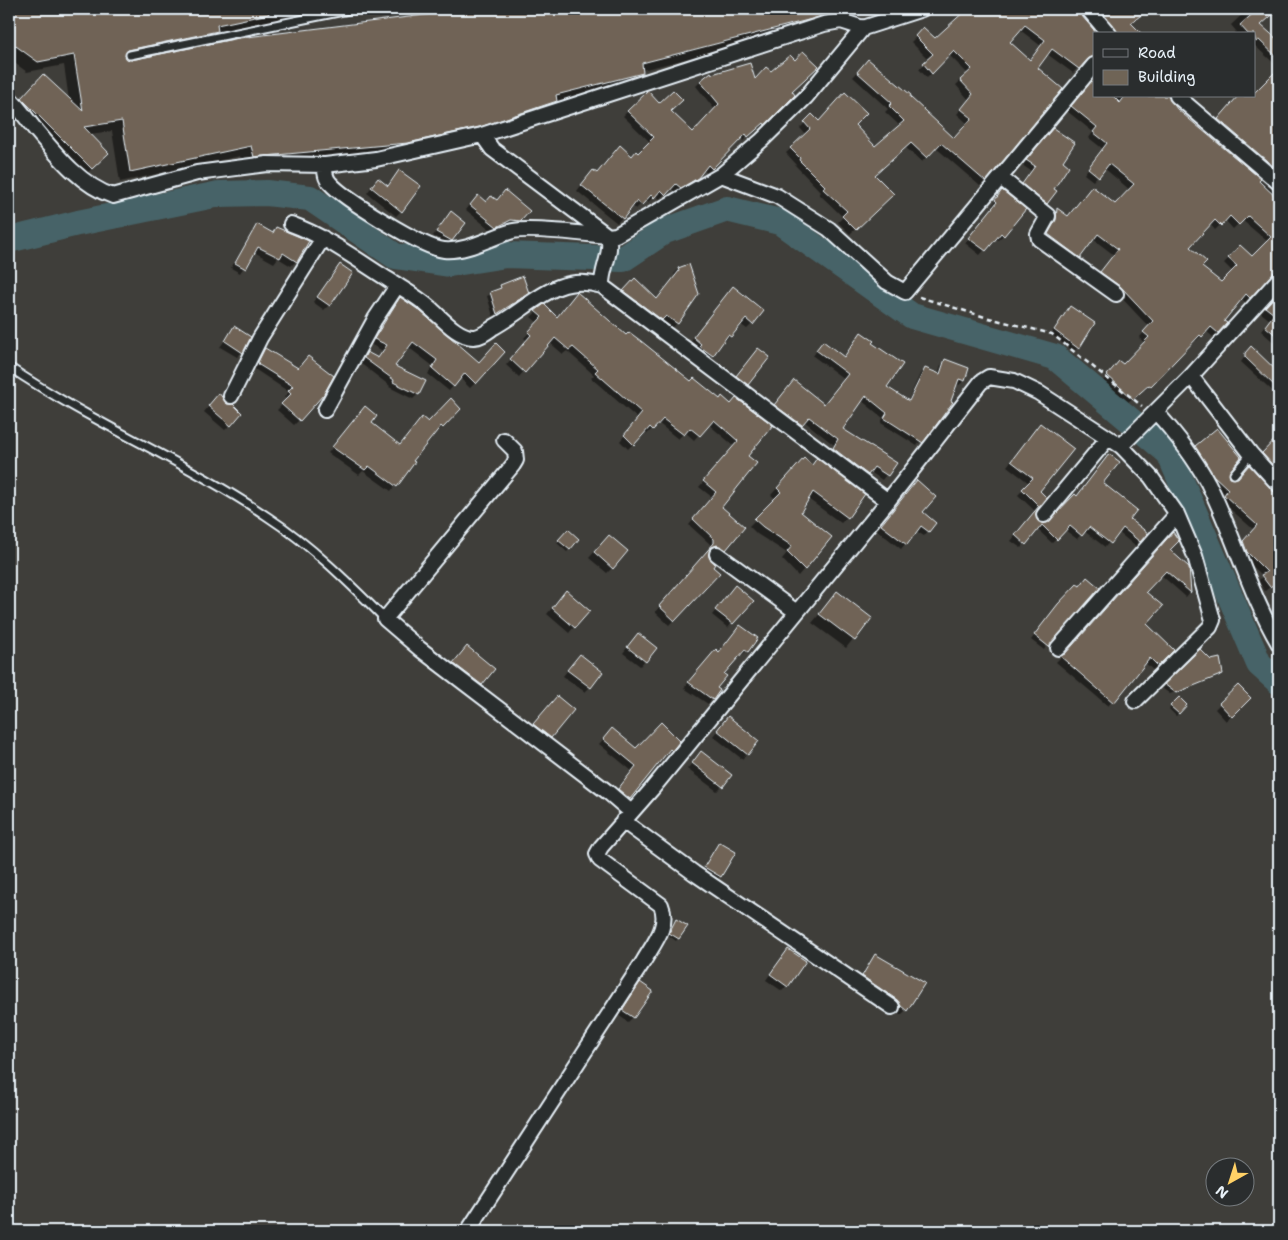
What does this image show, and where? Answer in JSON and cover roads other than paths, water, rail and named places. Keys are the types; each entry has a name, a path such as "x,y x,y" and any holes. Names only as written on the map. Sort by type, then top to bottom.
{"street":[{"path":"325,165 326,178 335,188 402,232 438,249 452,250 515,231 609,241 722,175 762,140 806,97 863,28 922,9"},
{"path":"1088,9 1107,32"},
{"path":"9,98 56,155 104,194 113,196 197,173 267,164 325,165 376,159 482,135 824,24 842,21 863,28"},
{"path":"722,175 777,196 829,229 881,276 905,292 1093,66"},
{"path":"1179,98 1277,178"},
{"path":"482,135 492,149 609,241"},
{"path":"1000,178 1048,216 1038,234 1039,239 1116,294"},
{"path":"291,224 324,238 426,304 453,327 466,335 475,337 509,319 553,288 565,284 602,281 888,501"},
{"path":"231,396 260,338 324,238"},
{"path":"602,281 609,241"},
{"path":"1123,443 1191,376 1279,278"},
{"path":"325,410 376,319 397,286"},
{"path":"468,1231 643,962 663,926 665,914 655,899 598,857 600,847 652,789 795,611 888,501 981,382 989,376 1014,381 1039,393 1108,438 1123,443 1151,477 1177,514 1195,556 1213,620 1210,627 1135,701"},
{"path":"1191,376 1251,454 1279,485"},
{"path":"1153,415 1176,434 1208,483 1265,620 1279,644"},
{"path":"1044,515 1108,438"},
{"path":"504,440 515,451 516,460 513,466 423,571 385,619 420,650 609,793 627,817 694,873 892,1007"},
{"path":"1058,648 1177,514"},
{"path":"717,554 795,611"}],"lane":[{"path":"130,55 353,9"},
{"path":"9,366 116,432 196,474 269,517 333,568 385,619"},
{"path":"1234,474 1251,454"}],"waterway":[{"path":"9,240 78,223 219,194 267,193 310,198 395,256 449,264 506,255 623,259 665,231 727,209 780,222 912,316 1055,357 1169,453 1259,664 1279,682"}]}
